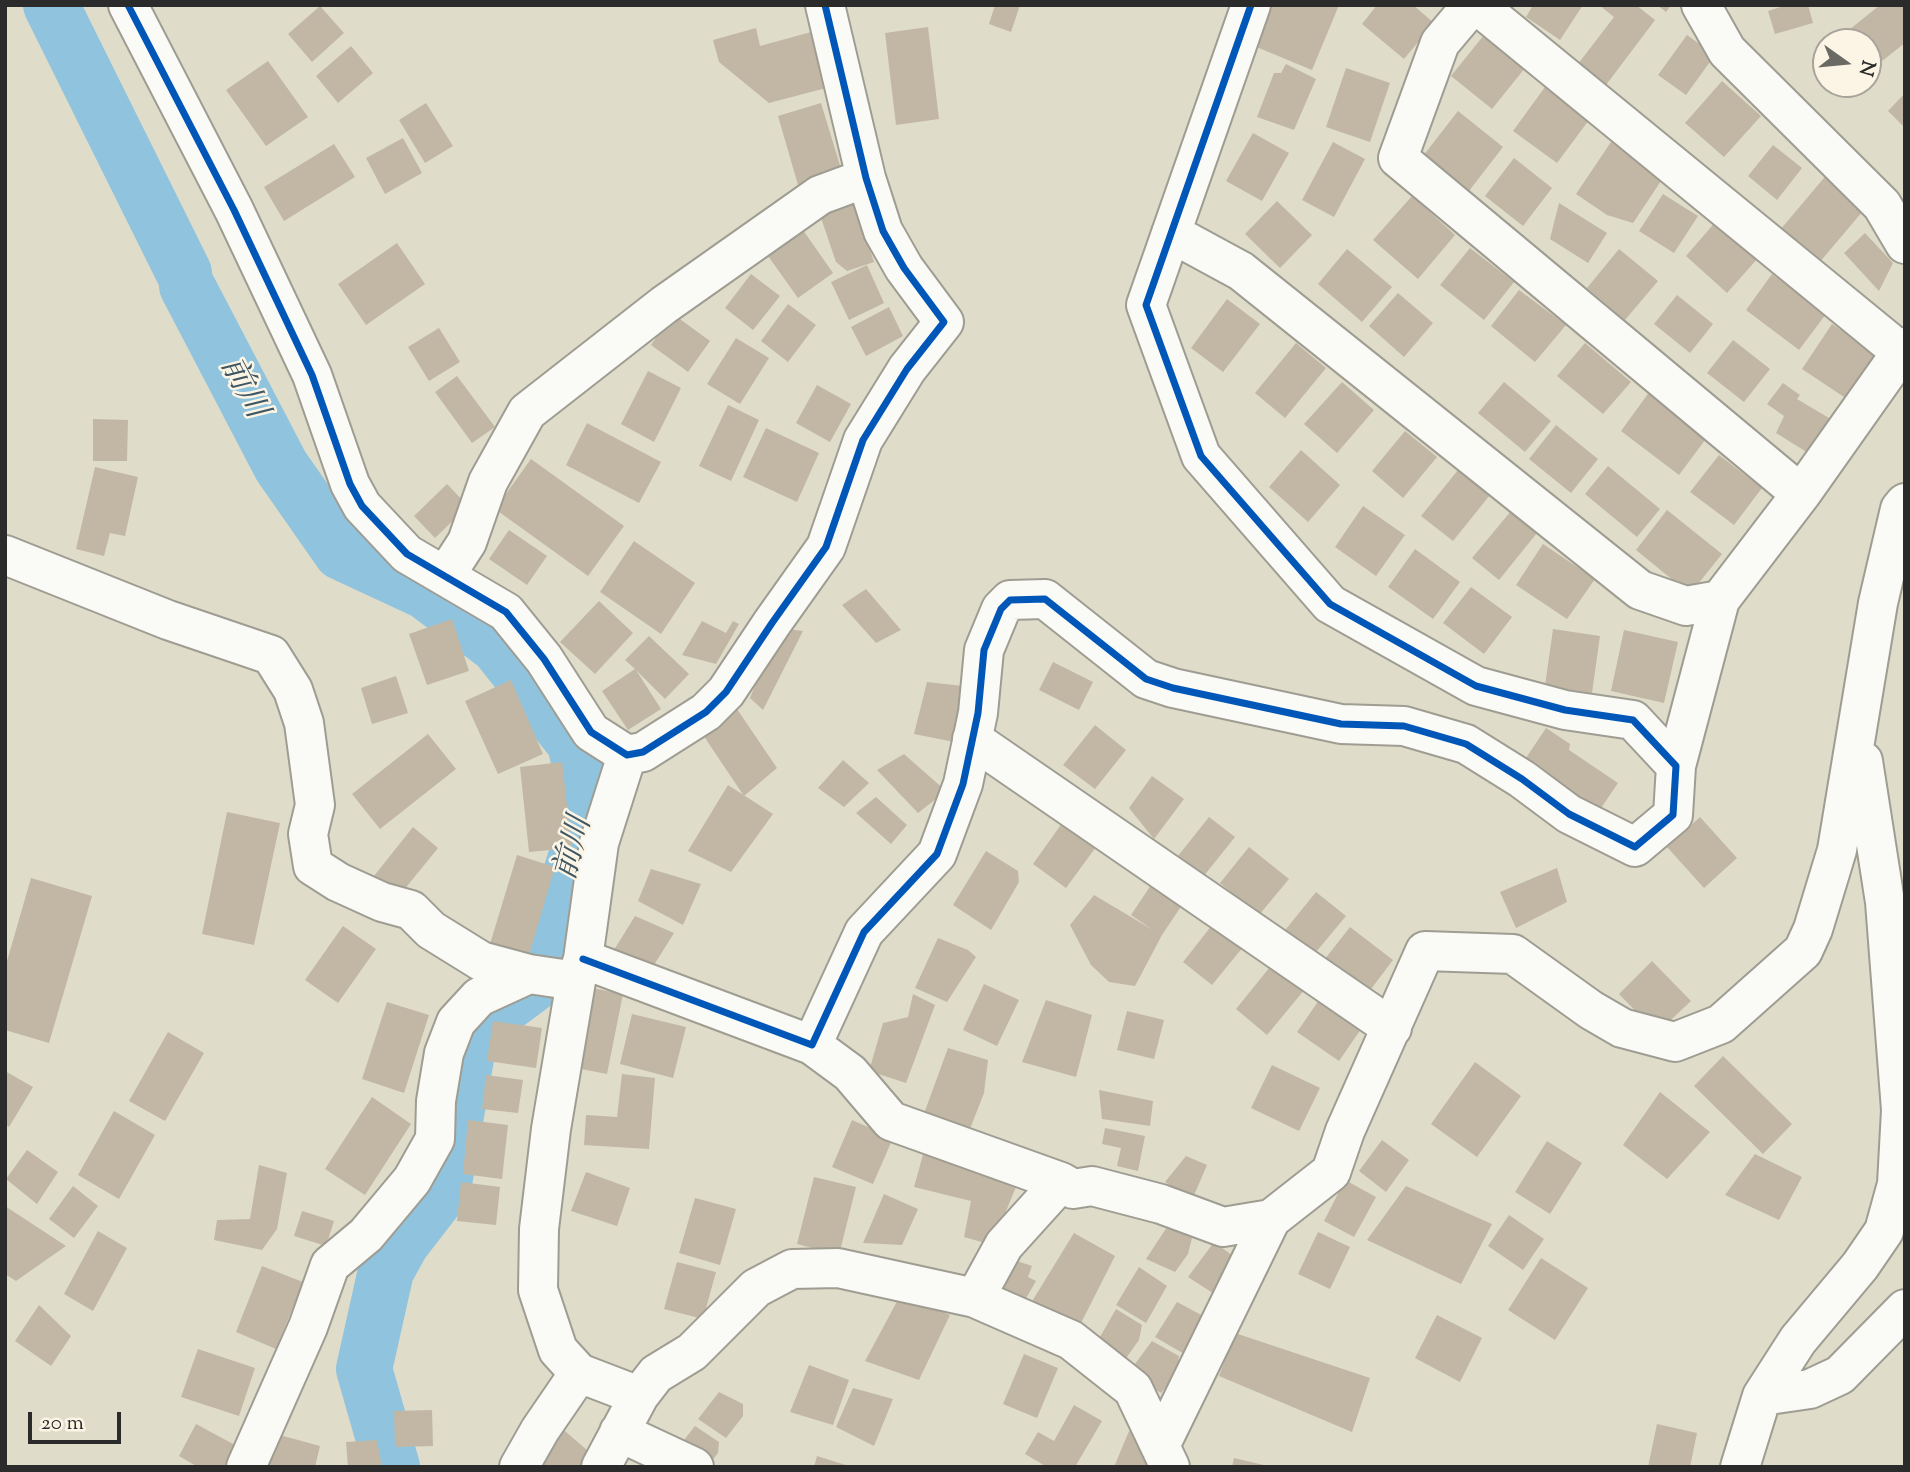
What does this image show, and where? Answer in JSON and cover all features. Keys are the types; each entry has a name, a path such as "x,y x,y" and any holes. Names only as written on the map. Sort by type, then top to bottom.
{"street":[{"path":"128,5 234,210 312,375 350,484 362,506 407,554 506,612 544,659 591,732 627,755 643,752 706,712 726,692 826,547 863,440 907,369 944,322 904,268 883,231 866,178 825,5"},
{"path":"1251,5 1146,305 1201,456 1330,604 1476,686 1565,710 1633,720 1676,766"},
{"path":"812,1045 864,932 937,854 963,784 978,713 984,650 1001,609 1010,600 1045,600 1146,679 1173,688 1341,724 1404,726 1466,744 1569,814 1635,847 1673,815 1676,766 1720,600 1801,494 1903,350 1475,5 1440,43 1398,158 1801,494"},
{"path":"1701,5 1727,51 1882,205 1904,241"},
{"path":"445,576 467,542 488,482 527,412 664,305 808,203 820,195 866,178"},
{"path":"1171,233 1241,271 1640,590 1686,606 1720,600"},
{"path":"1165,1456 1271,1219 1331,1172 1345,1131 1425,951 1513,954 1591,1010 1622,1028 1675,1042 1721,1024 1803,951 1837,850 1878,603 1900,509 1905,503"},
{"path":"5,555 168,620 271,655 293,690 304,723 315,805 308,834 313,866 338,882 382,902 411,910 431,930 481,961 561,973 812,1045 850,1073 891,1121 1061,1182 1073,1189 1092,1186 1161,1204 1223,1227 1271,1219"},
{"path":"1740,1467 1762,1396 1798,1340 1860,1266 1884,1231 1897,1184 1901,1110 1885,902 1857,727"},
{"path":"972,739 1392,1028"},
{"path":"627,755 561,973 539,1229 538,1290 558,1350 579,1373 639,1396"},
{"path":"246,1467 308,1327 330,1265 366,1235 412,1180 435,1139 436,1101 444,1053 456,1022 479,997 561,973"},
{"path":"975,1298 1004,1245 1061,1182"},
{"path":"601,1467 639,1396 656,1374 692,1352 756,1288 792,1269 838,1268 975,1298 1071,1340 1133,1389 1165,1456"},
{"path":"1762,1396 1810,1389 1840,1375 1905,1308"},
{"path":"519,1467 540,1430 579,1373"},
{"path":"619,1432 694,1467"}],"building":[{"path":"995,5 1020,5 1011,32 989,24"},
{"path":"1271,5 1339,5 1312,70 1254,46"},
{"path":"1377,5 1413,5 1434,23 1404,59 1362,24"},
{"path":"1533,5 1583,5 1560,40 1526,17"},
{"path":"1599,5 1636,5 1655,20 1606,85 1578,64 1614,17"},
{"path":"1657,5 1671,5 1666,12"},
{"path":"1787,5 1808,5 1813,23 1775,34 1768,11"},
{"path":"1880,5 1905,5 1905,43 1882,61 1882,28 1851,28"},
{"path":"320,6 344,33 312,62 288,34"},
{"path":"928,27 939,119 896,125 885,33"},
{"path":"756,28 760,46 811,32 826,88 769,103 719,62 713,40"},
{"path":"1484,35 1525,68 1492,109 1451,76"},
{"path":"1687,35 1715,55 1686,95 1658,75"},
{"path":"351,46 373,73 338,103 316,76"},
{"path":"268,61 308,117 266,146 226,90"},
{"path":"1286,64 1316,79 1294,130 1257,117 1274,73 1281,73"},
{"path":"1346,68 1390,83 1370,142 1326,127"},
{"path":"1722,81 1761,116 1724,157 1685,123"},
{"path":"1545,87 1589,120 1557,163 1513,131"},
{"path":"1905,93 1905,128 1888,111"},
{"path":"426,103 453,146 425,163 399,120"},
{"path":"821,103 842,172 798,185 778,116"},
{"path":"1458,111 1503,147 1469,191 1423,156"},
{"path":"1253,133 1289,153 1262,201 1226,181"},
{"path":"403,138 422,173 385,194 366,158"},
{"path":"1333,142 1365,159 1334,217 1302,200"},
{"path":"1611,142 1663,178 1633,223 1607,215 1576,194"},
{"path":"334,144 355,177 284,221 264,187"},
{"path":"1773,145 1802,168 1777,200 1748,176"},
{"path":"1514,158 1552,188 1523,226 1485,196"},
{"path":"1829,172 1868,205 1819,263 1780,230"},
{"path":"1663,194 1698,216 1674,253 1639,231"},
{"path":"1412,196 1455,235 1418,279 1373,240"},
{"path":"1277,201 1312,235 1280,268 1245,234"},
{"path":"855,203 874,262 847,271 836,262 820,215"},
{"path":"1559,203 1607,233 1588,263 1550,239"},
{"path":"1724,212 1766,249 1727,293 1686,256"},
{"path":"803,230 833,273 798,298 768,256"},
{"path":"1865,233 1893,263 1879,291 1844,253"},
{"path":"397,243 425,284 366,325 338,284"},
{"path":"1470,248 1514,282 1484,320 1440,285"},
{"path":"1347,249 1392,287 1362,322 1318,284"},
{"path":"1619,249 1658,281 1625,320 1587,288"},
{"path":"867,265 884,303 849,320 831,282"},
{"path":"751,274 780,296 753,330 725,308"},
{"path":"1772,274 1826,314 1799,350 1746,310"},
{"path":"1519,290 1566,325 1535,362 1491,326"},
{"path":"1398,293 1433,323 1404,357 1369,326"},
{"path":"1677,295 1713,324 1690,353 1654,324"},
{"path":"1227,299 1260,324 1223,372 1191,348"},
{"path":"788,304 816,325 788,362 761,341"},
{"path":"889,307 903,336 866,356 851,327"},
{"path":"673,314 710,341 688,372 651,345"},
{"path":"1832,324 1880,356 1850,401 1802,369"},
{"path":"439,328 460,362 429,381 408,347"},
{"path":"736,338 769,358 740,404 707,384"},
{"path":"1733,340 1770,369 1744,402 1707,373"},
{"path":"1296,343 1326,368 1285,418 1255,393"},
{"path":"1585,343 1631,382 1603,414 1557,376"},
{"path":"648,371 681,388 654,442 621,424"},
{"path":"457,376 495,427 472,443 435,392"},
{"path":"1342,382 1374,410 1337,453 1304,424"},
{"path":"1504,382 1551,421 1525,452 1478,413"},
{"path":"1783,383 1800,395 1797,399 1834,421 1813,456 1776,433 1784,416 1767,404"},
{"path":"817,385 851,404 830,442 796,423"},
{"path":"1650,391 1708,436 1679,475 1621,431"},
{"path":"728,405 759,420 731,481 699,466"},
{"path":"93,419 128,420 127,461 93,461"},
{"path":"587,423 661,462 639,503 566,465"},
{"path":"1556,425 1598,459 1571,493 1529,459"},
{"path":"766,428 819,453 797,502 743,477"},
{"path":"1405,431 1437,457 1403,498 1372,471"},
{"path":"1301,450 1340,485 1308,522 1269,487"},
{"path":"1719,455 1762,488 1734,525 1690,492"},
{"path":"531,459 624,526 588,576 495,509"},
{"path":"1608,466 1660,509 1637,537 1585,494"},
{"path":"95,467 138,477 125,536 110,533 104,556 76,549"},
{"path":"1458,470 1490,495 1453,541 1421,516"},
{"path":"447,484 468,506 435,538 414,516"},
{"path":"1363,506 1405,535 1376,576 1335,547"},
{"path":"1667,510 1722,554 1690,594 1636,550"},
{"path":"1511,511 1537,533 1499,580 1472,558"},
{"path":"509,530 547,556 527,585 489,559"},
{"path":"634,541 695,583 661,634 600,592"},
{"path":"1543,544 1595,579 1567,619 1516,585"},
{"path":"1415,549 1460,582 1433,619 1388,587"},
{"path":"1471,587 1512,617 1484,654 1443,623"},
{"path":"866,589 901,630 876,643 842,605"},
{"path":"599,601 633,633 595,674 560,642"},
{"path":"452,619 469,671 427,685 409,634"},
{"path":"702,621 726,633 733,621 739,624 716,664 682,655"},
{"path":"779,628 803,631 763,710 750,698"},
{"path":"1553,629 1600,636 1592,693 1545,686"},
{"path":"1624,630 1678,642 1664,703 1611,691"},
{"path":"649,636 689,674 665,699 636,670 661,709 628,730 602,691 635,669 625,660"},
{"path":"1053,662 1093,682 1079,710 1039,690"},
{"path":"396,676 408,713 372,724 361,688"},
{"path":"511,680 543,754 498,774 465,701"},
{"path":"927,682 963,686 954,742 914,734"},
{"path":"737,709 777,768 744,796 701,732"},
{"path":"1095,725 1126,750 1095,789 1063,765"},
{"path":"1546,728 1570,744 1569,750 1618,783 1597,814 1522,764"},
{"path":"428,734 456,769 380,829 352,794"},
{"path":"904,754 946,791 918,813 877,770"},
{"path":"843,760 869,783 844,807 818,788"},
{"path":"562,762 572,848 529,852 520,767"},
{"path":"1152,776 1184,799 1154,839 1129,808"},
{"path":"728,785 773,814 731,872 688,851"},
{"path":"876,797 907,825 891,844 856,813"},
{"path":"227,812 280,823 254,945 202,934"},
{"path":"1070,812 1104,836 1066,888 1033,864"},
{"path":"1209,817 1235,837 1203,877 1178,856"},
{"path":"1700,817 1737,858 1704,888 1667,847"},
{"path":"413,827 438,848 399,896 374,876"},
{"path":"1249,847 1289,879 1259,915 1220,883"},
{"path":"986,851 1018,871 1019,882 991,930 953,905"},
{"path":"517,855 555,867 529,955 490,944"},
{"path":"1557,868 1567,902 1516,928 1500,892"},
{"path":"651,869 701,884 683,925 638,901"},
{"path":"1161,870 1192,890 1162,935 1135,986 1109,982 1091,965 1070,925 1094,895 1153,930 1131,915"},
{"path":"31,878 92,896 49,1043 5,1030 5,968"},
{"path":"1316,892 1346,916 1311,958 1282,934"},
{"path":"1227,906 1257,930 1212,985 1183,962"},
{"path":"635,916 674,933 654,965 614,950"},
{"path":"343,926 376,949 338,1003 305,980"},
{"path":"1350,927 1393,960 1365,997 1321,964"},
{"path":"938,938 968,950 976,957 947,1002 915,988"},
{"path":"1278,957 1310,983 1267,1035 1236,1009"},
{"path":"1652,961 1691,1001 1657,1033 1619,994"},
{"path":"984,984 1019,1000 997,1046 963,1030"},
{"path":"582,986 623,994 607,1074 566,1066"},
{"path":"1326,990 1368,1019 1339,1061 1297,1032"},
{"path":"913,994 935,1005 906,1083 869,1071 883,1023 908,1017"},
{"path":"1046,1000 1092,1015 1076,1077 1022,1062"},
{"path":"387,1002 429,1015 404,1093 362,1079"},
{"path":"1127,1011 1164,1020 1154,1059 1117,1050"},
{"path":"632,1014 686,1027 673,1078 620,1064"},
{"path":"493,1021 542,1028 536,1068 487,1061"},
{"path":"168,1032 204,1053 165,1121 129,1101"},
{"path":"948,1048 988,1060 984,1093 968,1134 922,1119"},
{"path":"1723,1056 1792,1124 1763,1154 1694,1086"},
{"path":"1475,1062 1521,1096 1477,1157 1431,1124"},
{"path":"1272,1065 1320,1088 1299,1131 1251,1108"},
{"path":"5,1071 33,1087 9,1127 5,1124"},
{"path":"622,1074 655,1078 649,1149 584,1145 586,1115 617,1117"},
{"path":"486,1075 523,1080 518,1113 482,1109"},
{"path":"1099,1090 1153,1101 1150,1126 1102,1119"},
{"path":"1660,1092 1710,1132 1667,1179 1623,1145"},
{"path":"372,1097 411,1124 365,1195 325,1169"},
{"path":"114,1111 155,1135 119,1199 78,1175"},
{"path":"468,1120 508,1125 502,1179 463,1174"},
{"path":"852,1120 893,1138 873,1184 832,1167"},
{"path":"1105,1128 1145,1136 1138,1171 1117,1166 1121,1148 1102,1144"},
{"path":"1382,1140 1409,1160 1386,1192 1359,1171"},
{"path":"1547,1141 1582,1163 1550,1214 1515,1192"},
{"path":"27,1150 58,1172 37,1204 6,1179"},
{"path":"924,1151 1016,1187 992,1245 964,1237 971,1201 914,1187"},
{"path":"1755,1154 1802,1177 1779,1220 1725,1195"},
{"path":"1186,1156 1207,1165 1192,1200 1165,1182"},
{"path":"259,1165 287,1173 277,1229 262,1250 214,1240 217,1220 250,1219"},
{"path":"586,1172 630,1188 617,1226 571,1211"},
{"path":"814,1177 856,1187 839,1255 797,1244"},
{"path":"1345,1180 1376,1197 1354,1237 1324,1221"},
{"path":"461,1182 500,1187 496,1225 457,1221"},
{"path":"73,1186 98,1206 74,1238 49,1219"},
{"path":"1406,1186 1492,1224 1461,1284 1367,1240"},
{"path":"884,1194 918,1209 902,1245 863,1243"},
{"path":"695,1198 736,1209 720,1265 679,1253"},
{"path":"5,1206 66,1246 16,1281 5,1274"},
{"path":"302,1211 334,1221 326,1246 294,1236"},
{"path":"1509,1215 1544,1239 1523,1270 1488,1246"},
{"path":"1169,1224 1192,1238 1188,1254 1175,1272 1146,1259"},
{"path":"98,1231 127,1248 93,1311 64,1294"},
{"path":"1318,1232 1350,1247 1330,1289 1298,1274"},
{"path":"1074,1233 1115,1256 1080,1325 1031,1303"},
{"path":"1214,1242 1240,1261 1219,1297 1188,1277"},
{"path":"1541,1258 1588,1288 1555,1340 1508,1310"},
{"path":"1017,1261 1032,1266 1028,1277 1036,1281 1021,1307 997,1296"},
{"path":"677,1262 716,1272 703,1319 664,1309"},
{"path":"262,1266 303,1282 276,1349 236,1332"},
{"path":"1139,1267 1167,1286 1146,1323 1116,1305"},
{"path":"901,1294 950,1315 919,1380 865,1361"},
{"path":"1177,1302 1205,1317 1186,1355 1155,1337"},
{"path":"39,1305 71,1336 51,1366 15,1341"},
{"path":"1116,1309 1142,1325 1139,1340 1124,1361 1096,1344"},
{"path":"1437,1315 1482,1338 1460,1382 1415,1358"},
{"path":"1235,1333 1370,1378 1352,1432 1219,1376"},
{"path":"1152,1341 1179,1356 1177,1373 1161,1393 1129,1372"},
{"path":"198,1349 255,1368 239,1416 181,1397"},
{"path":"1024,1354 1058,1368 1037,1418 1003,1404"},
{"path":"809,1365 849,1380 833,1425 790,1412"},
{"path":"853,1388 893,1399 874,1446 836,1427"},
{"path":"719,1392 743,1404 743,1416 726,1438 698,1419"},
{"path":"1074,1405 1102,1421 1075,1467 1047,1467 1025,1454 1038,1432 1054,1441"},
{"path":"432,1410 433,1446 395,1447 394,1411"},
{"path":"196,1424 235,1445 224,1467 198,1467 179,1456"},
{"path":"1657,1424 1697,1433 1690,1467 1648,1467"},
{"path":"558,1425 588,1451 583,1467 537,1467"},
{"path":"695,1426 719,1442 718,1453 707,1467 676,1450"},
{"path":"1129,1431 1163,1458 1160,1467 1114,1467"},
{"path":"276,1434 320,1446 315,1467 266,1467"},
{"path":"377,1440 382,1467 348,1467 346,1442"},
{"path":"817,1456 849,1466 849,1467 814,1467"},
{"path":"1234,1458 1268,1466 1232,1467"}],"waterway":[{"name":"前川","path":"51,5 184,273"},
{"name":"前川","path":"187,286 281,466 341,552 425,591 498,646 575,743 590,813 537,981 471,1030 443,1189 402,1242 386,1271 364,1369 392,1467"}],"cycle path":[{"path":"128,5 234,210 312,375 350,484 362,506 407,554 506,612 544,659 591,732 627,755 643,752 706,712 726,692 826,547 863,440 907,369 944,322 904,268 883,231 866,178 825,5"},
{"path":"583,959 812,1045 864,932 937,854 963,784 978,713 984,650 1001,609 1010,600 1045,599 1146,679 1173,688 1341,724 1404,726 1466,744 1522,779 1569,814 1635,847 1673,815 1676,766 1633,720 1565,710 1476,686 1330,604 1201,456 1146,305 1251,5"}]}
